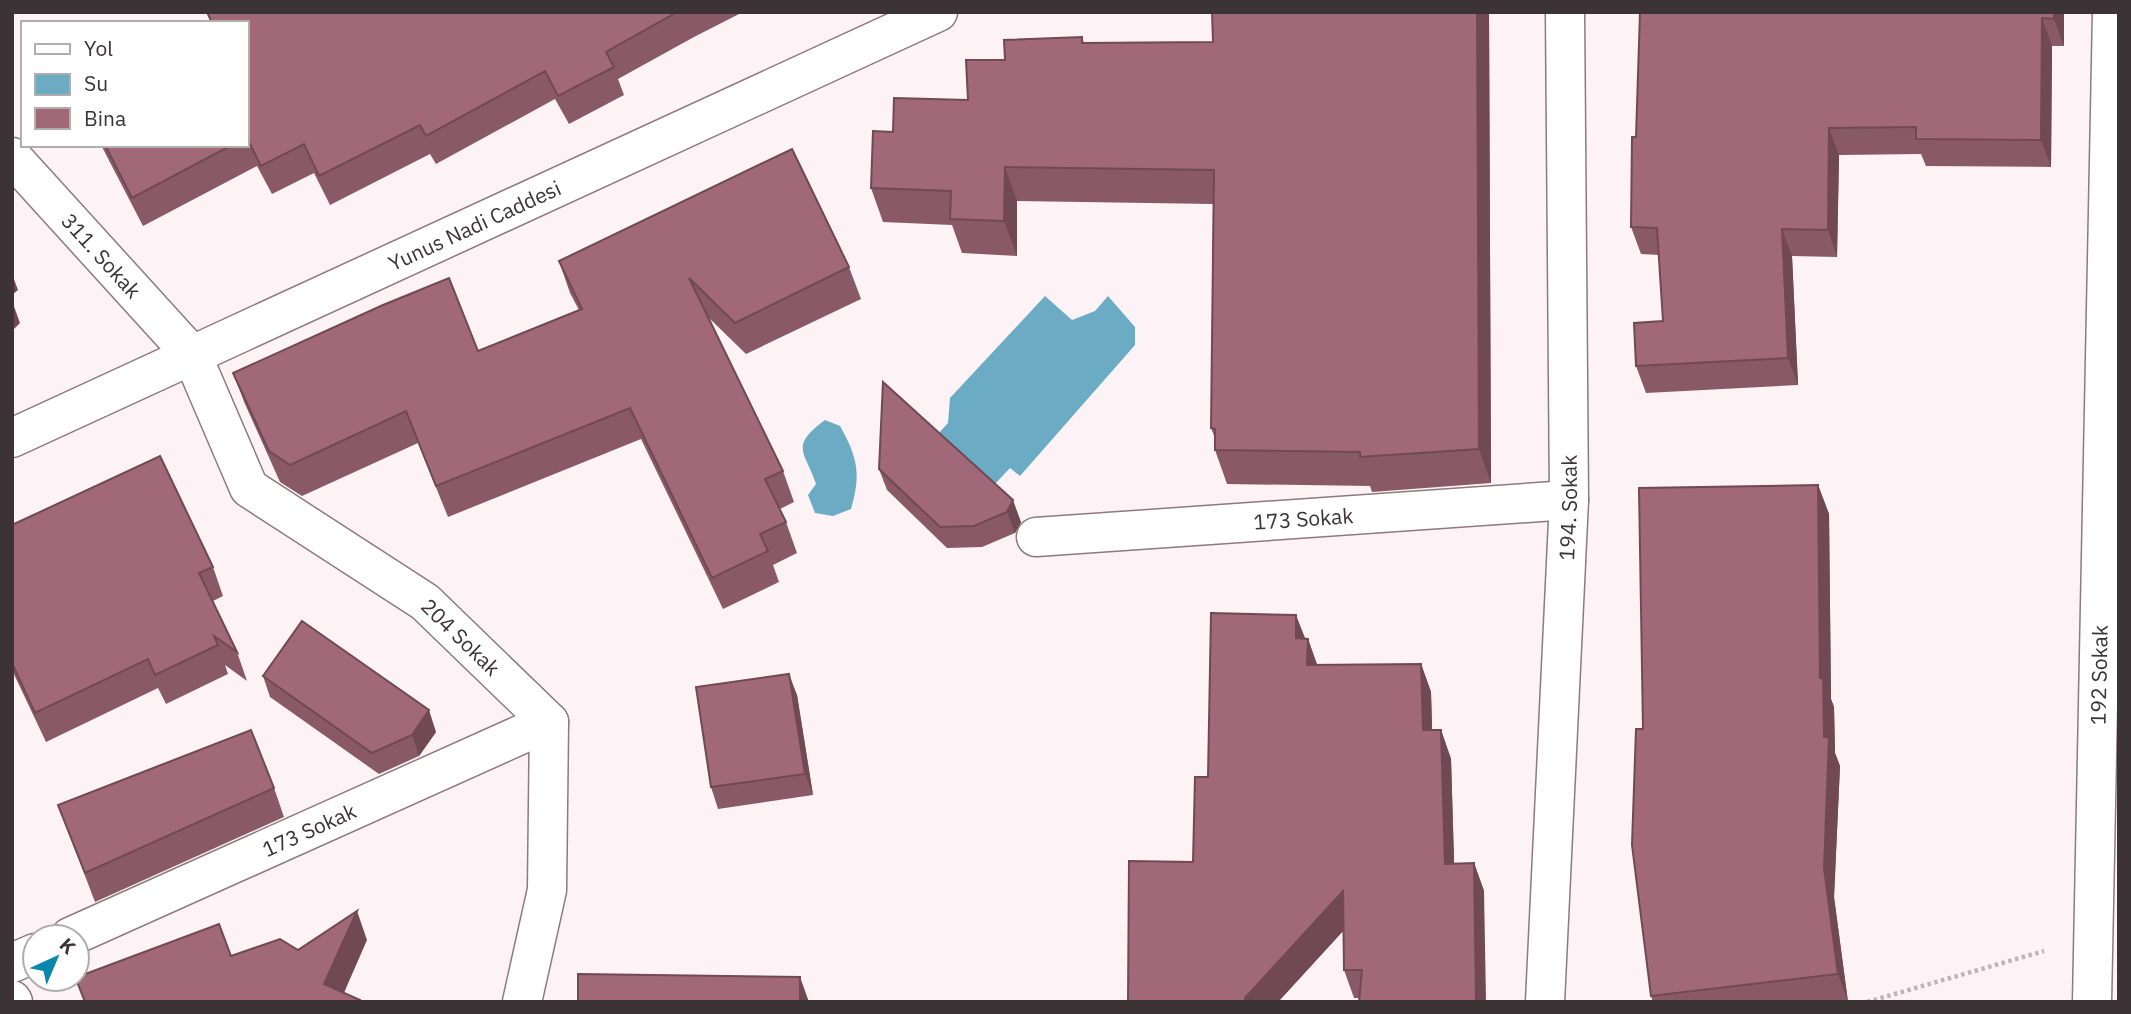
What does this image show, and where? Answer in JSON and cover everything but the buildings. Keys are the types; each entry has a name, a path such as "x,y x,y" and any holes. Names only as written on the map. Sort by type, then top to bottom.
{"street":[{"name":"Yunus Nadi Caddesi","path":"12,438 938,12"},
{"name":"194. Sokak","path":"1545,1002 1569,500 1565,12"},
{"name":"192 Sokak","path":"2092,1002 2114,13"},
{"name":"311. Sokak","path":"12,157 192,355"},
{"name":"204 Sokak","path":"192,355 248,488 425,602 549,722"},
{"name":"173 Sokak","path":"1036,537 1569,500"},
{"name":"173 Sokak","path":"91,928 549,722"},
{"path":"522,1002 547,890 549,722"}],"path":[{"path":"1867,1002 2094,937"}],"water":[{"path":"1045,296 1072,320 1095,311 1108,296 1135,327 1135,345 1020,476 1010,468 995,484 938,434 948,423 950,398"},
{"path":"825,420 840,426 851,448 857,476 851,509 833,516 815,513 808,495 816,484 803,450 807,437"}]}
